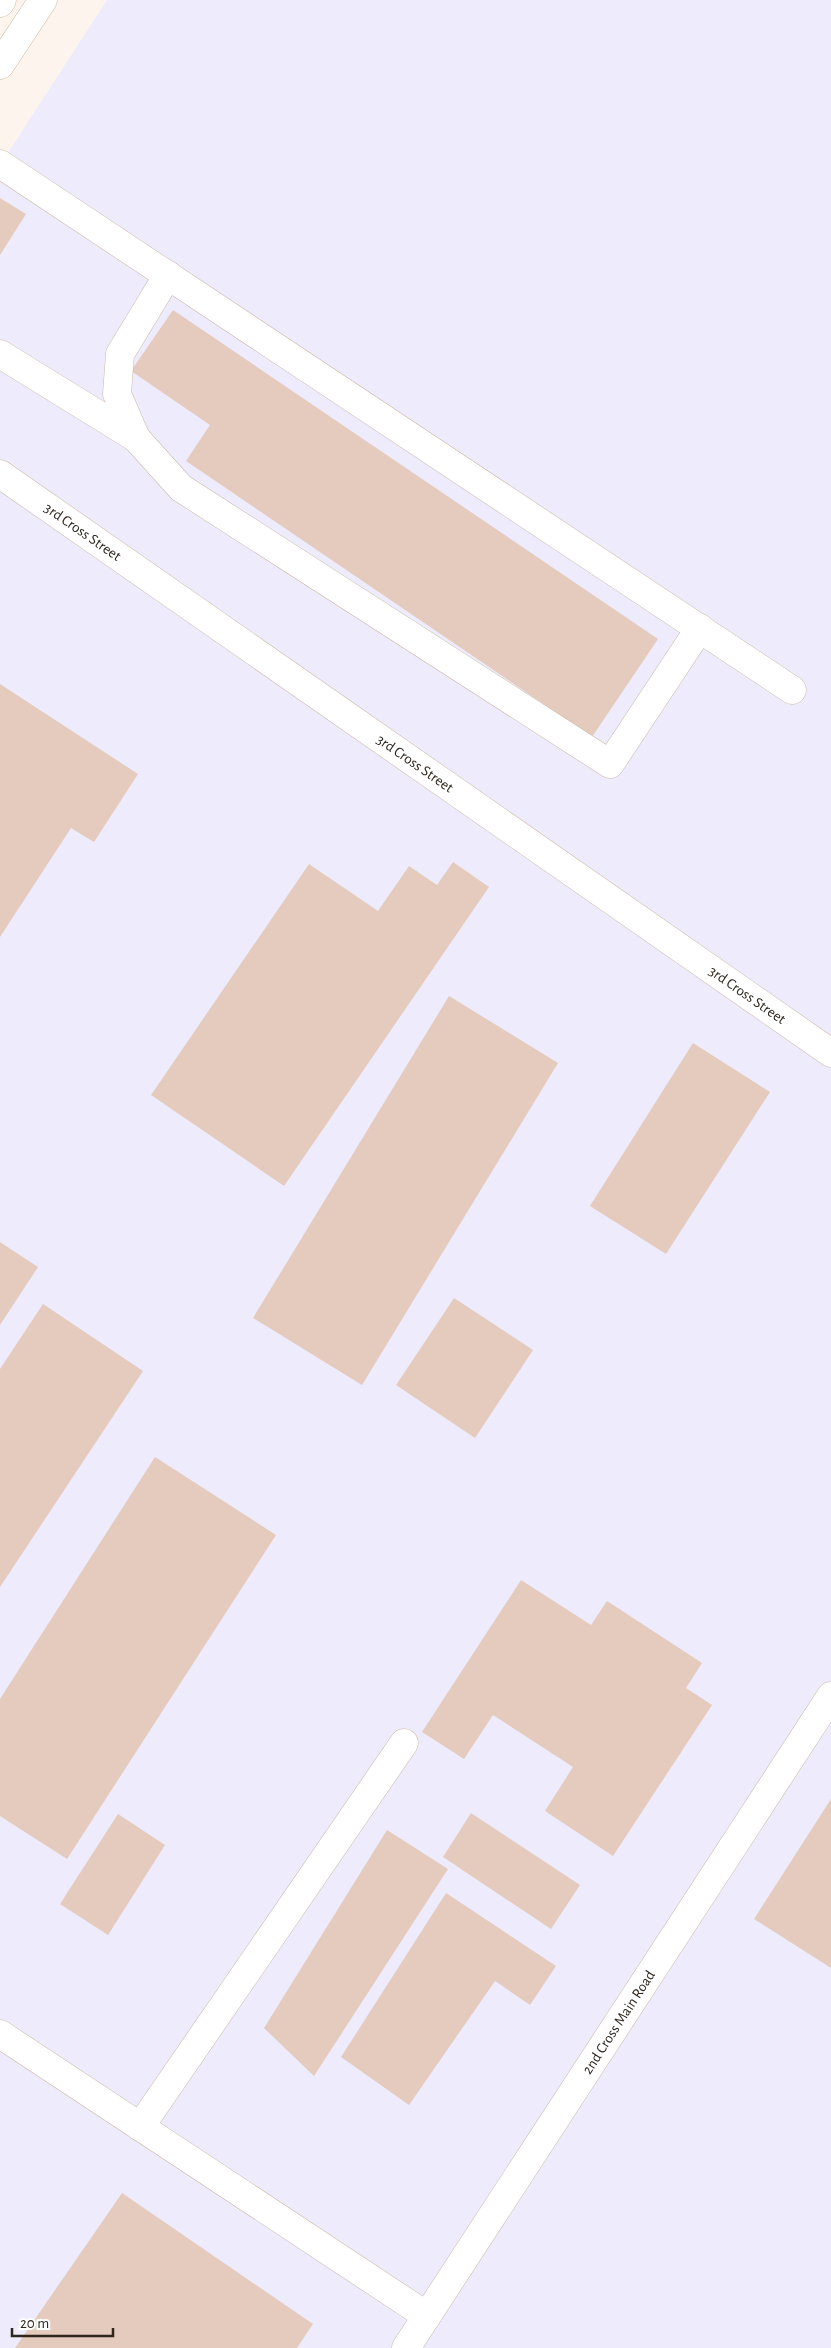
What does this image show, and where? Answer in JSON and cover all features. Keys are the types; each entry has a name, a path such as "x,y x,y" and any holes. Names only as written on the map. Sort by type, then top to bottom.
{"street":[{"path":"0,65 43,0"},
{"path":"0,164 792,690"},
{"path":"136,438 117,394 120,354 168,275"},
{"path":"0,354 136,438 181,488 610,764 700,628"},
{"name":"3rd Cross Street","path":"0,474 831,1052"},
{"name":"2nd Cross Main Road","path":"406,2348 831,1696"},
{"path":"140,2127 404,1743"},
{"path":"0,2034 427,2316"}],"shaded area":[{"path":"107,0 831,0 831,2348 0,2348 0,165"}],"building":[{"path":"0,198 26,214 0,255"},
{"path":"173,310 658,639 592,737 186,461 210,425 131,371"},
{"path":"0,684 138,774 94,842 71,828 0,937"},
{"path":"453,862 489,887 284,1186 151,1095 309,864 378,911 409,866 437,885"},
{"path":"449,996 558,1063 362,1385 253,1318"},
{"path":"693,1043 770,1092 666,1254 590,1206"},
{"path":"0,1242 38,1267 0,1325"},
{"path":"454,1298 533,1350 475,1438 396,1385"},
{"path":"43,1304 143,1371 0,1587 0,1369"},
{"path":"155,1457 276,1535 67,1859 0,1816 0,1699"},
{"path":"521,1580 591,1625 607,1601 702,1663 686,1688 712,1705 613,1856 545,1811 573,1767 493,1715 464,1759 422,1732"},
{"path":"831,1799 831,1968 754,1919"},
{"path":"471,1813 580,1885 551,1929 443,1857"},
{"path":"118,1814 165,1845 108,1935 60,1904"},
{"path":"387,1830 448,1869 314,2076 264,2028"},
{"path":"446,1893 556,1966 530,2005 495,1981 409,2105 341,2057"},
{"path":"122,2193 313,2324 297,2348 15,2348"}]}
